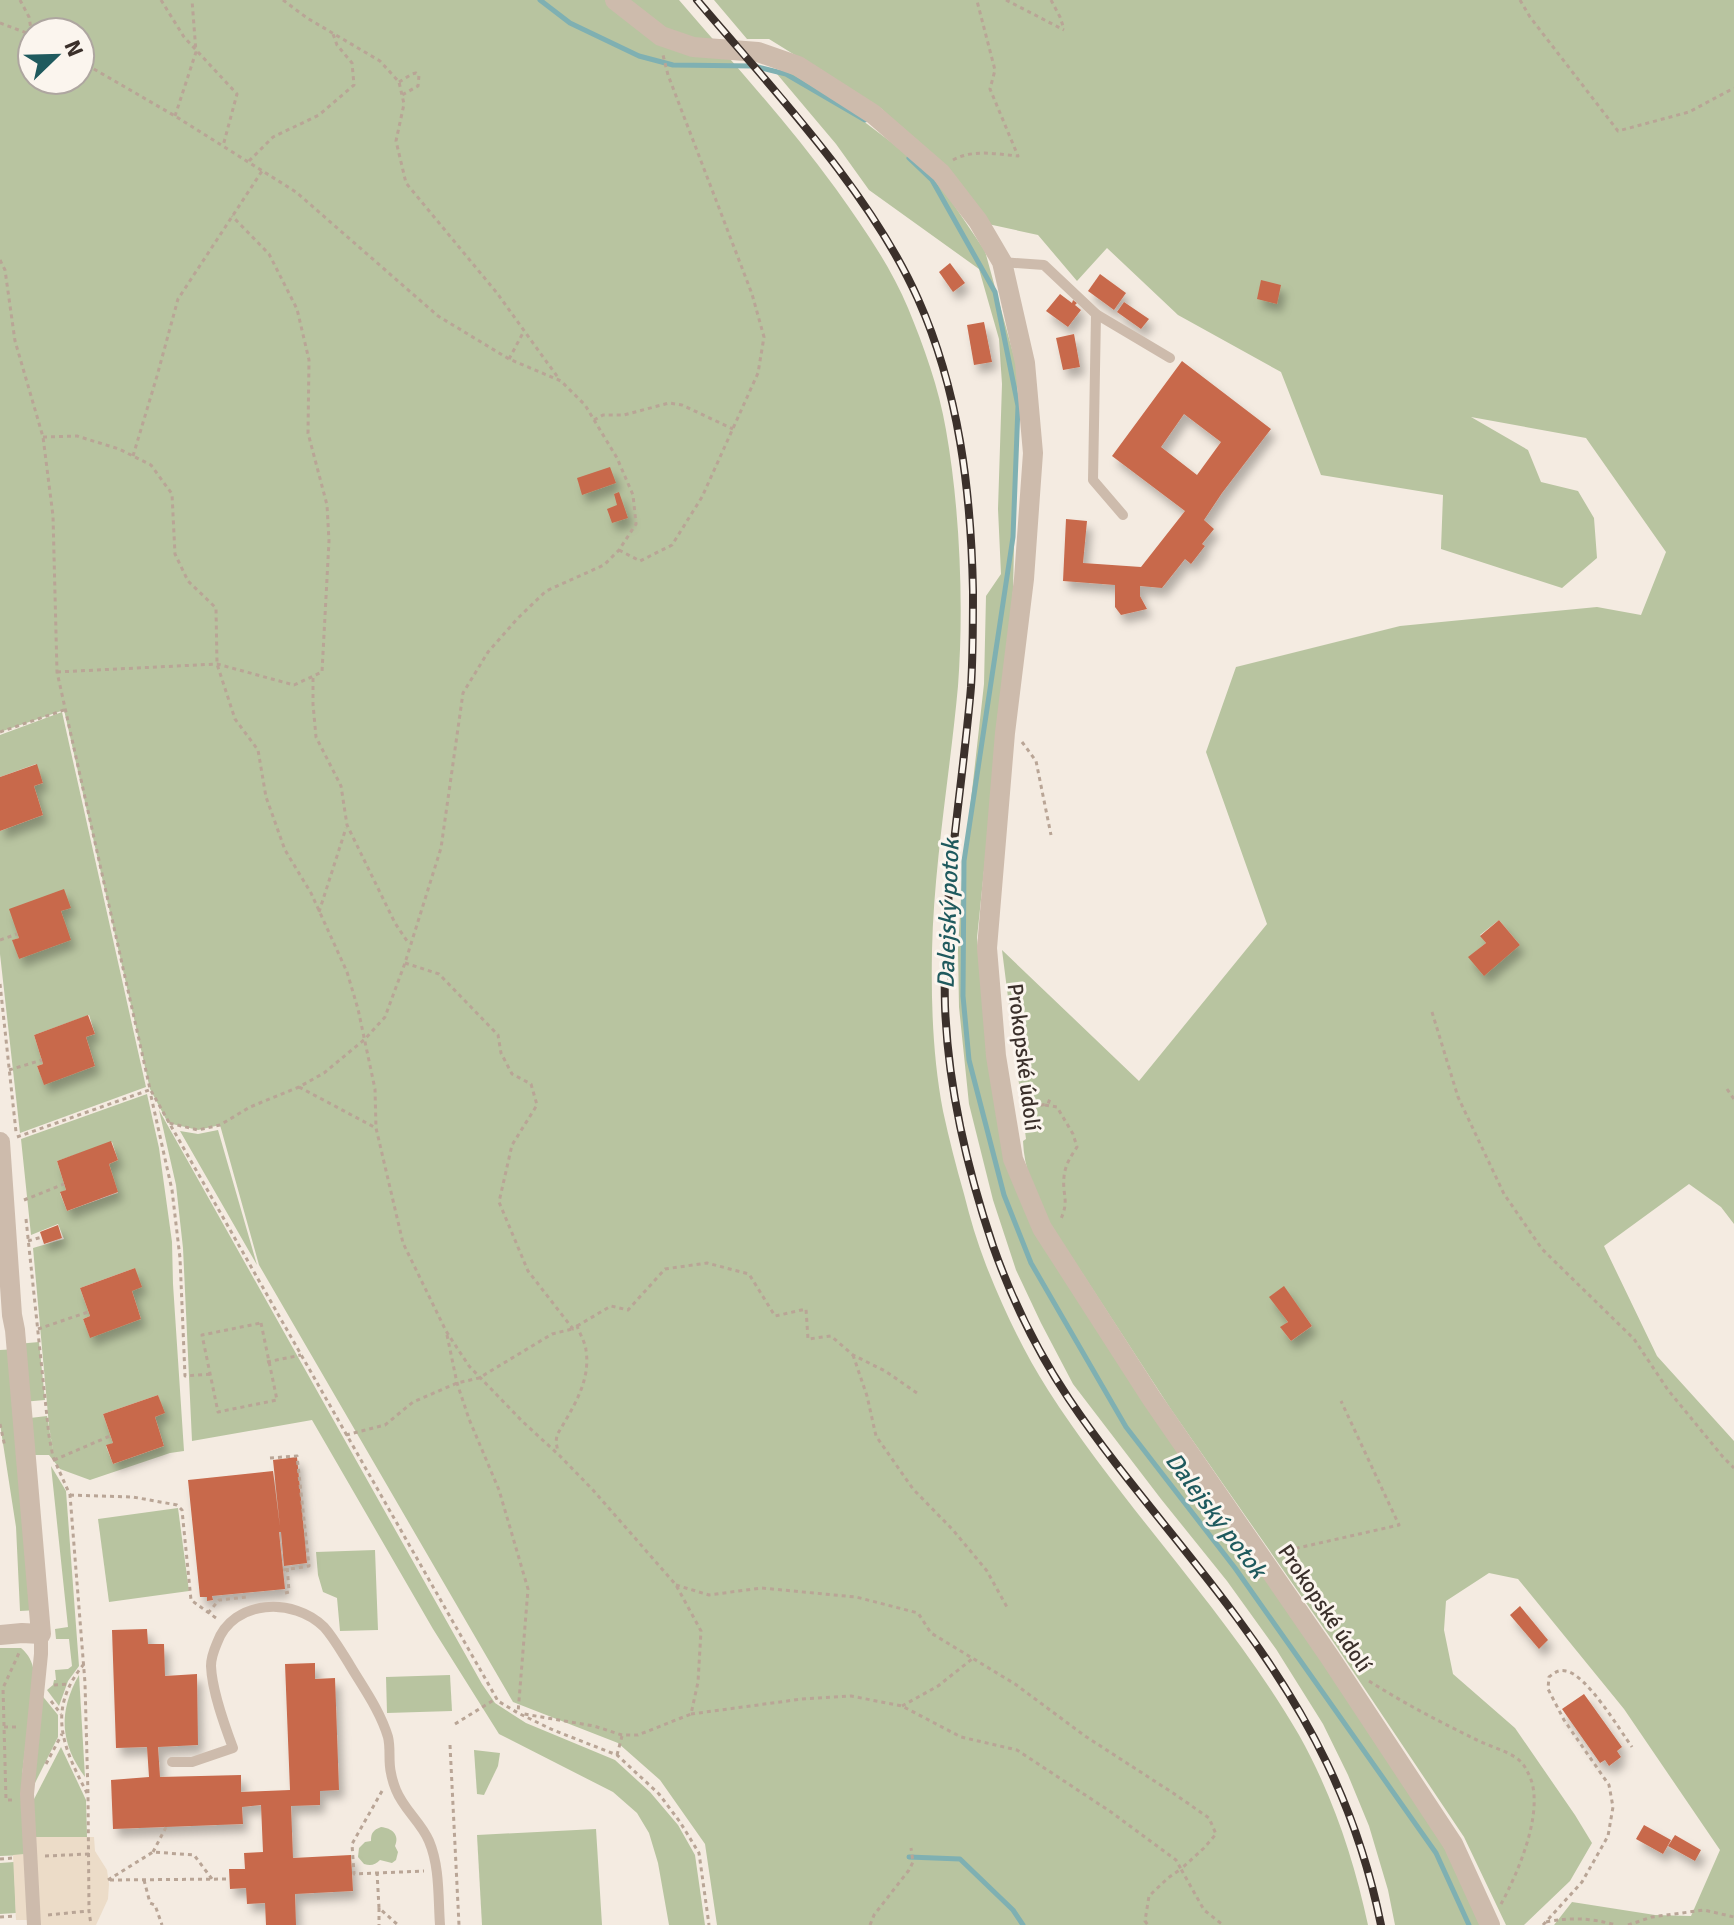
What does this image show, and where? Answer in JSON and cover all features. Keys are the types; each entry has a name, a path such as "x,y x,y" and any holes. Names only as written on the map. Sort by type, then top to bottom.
{"street":[{"name":"Prokopské údolí","path":"615,0 661,36 693,47 758,52 798,66 873,114 941,173 978,221 1002,262 1025,363 1033,453 1024,579 1005,733 987,948 996,1056 1013,1159 1042,1228 1152,1399 1453,1844 1495,1916"},
{"path":"11,1140 6,1315 15,1330 41,1634 28,1800 34,1925"},
{"path":"0,1635 41,1634"}],"lane":[{"path":"1002,262 1044,265 1096,314 1170,358"},
{"path":"1096,314 1093,480 1123,515"},
{"path":"172,1762 192,1762 233,1748 211,1664 222,1630 249,1610 269,1606 291,1609 309,1617 324,1628 382,1721 389,1741 390,1773 398,1794 429,1841 437,1870 440,1925"}],"path":[{"path":"161,0 196,52 237,94 223,146"},
{"path":"175,116 196,52 192,0"},
{"path":"168,1123 198,1130 220,1125 250,1107 299,1087 324,1073 365,1039 385,1017 441,848 463,693 488,652 517,619 546,591 604,565 619,550 636,524 633,495 617,458 585,405 561,381 497,293 406,183 396,141 404,104 399,82 380,61 283,0"},
{"path":"941,173 960,156 979,152 1018,156 990,89 995,70 978,0"},
{"path":"1006,0 1064,30 1051,0"},
{"path":"1520,0 1618,131 1689,112 1734,88"},
{"path":"248,162 273,137 319,115 354,85 352,63 337,45 333,34"},
{"path":"619,550 640,561 672,545 702,497 758,373 764,337 752,294 662,55"},
{"path":"96,70 296,192 438,316 509,359 561,381"},
{"path":"399,82 412,74 419,75 418,86 402,95"},
{"path":"133,456 178,299 262,171"},
{"path":"57,672 217,664 294,685 322,672 329,541 327,505 308,433 309,360 297,309 269,254 232,216"},
{"path":"0,260 5,270 15,341 43,437 53,516 57,672 64,710 172,1190 180,1258 185,1376 211,1374"},
{"path":"509,359 524,331"},
{"path":"594,420 603,415 624,415 669,403 682,405 733,429"},
{"path":"43,437 77,436 119,449 151,465 172,494 175,554 188,581 216,608 217,664 235,719 258,750 266,797 285,850 311,893 347,972 365,1039 375,1089 376,1128 403,1243 446,1331 469,1366 593,1490 676,1585 701,1631 698,1682 691,1714"},
{"path":"313,676 316,737 341,786 347,825 395,923 409,944"},
{"path":"0,732 64,710"},
{"path":"1005,733 1020,740 1036,761 1051,835"},
{"path":"319,912 347,825"},
{"path":"0,940 17,934"},
{"path":"405,963 439,974 498,1035 501,1053 512,1074 531,1084 537,1105 512,1145 499,1202 528,1271 575,1328 586,1348 587,1367 582,1390 557,1435 560,1456"},
{"path":"0,984 9,1070 11,1140 150,1089"},
{"path":"1432,1012 1458,1097 1504,1194 1542,1249 1634,1339 1668,1390 1734,1468"},
{"path":"9,1070 42,1060"},
{"path":"299,1087 376,1128"},
{"path":"150,1089 497,1698 518,1713 553,1730 617,1755 659,1794 699,1853 709,1925"},
{"path":"1727,1089 1734,1099"},
{"path":"1045,1105 1051,1096"},
{"path":"1005,1110 1045,1105 1057,1107 1073,1134 1077,1147 1068,1160 1064,1178 1066,1208 1051,1241"},
{"path":"24,1200 64,1184"},
{"path":"25,1214 49,1436 54,1460 70,1495 84,1664 91,1925"},
{"path":"28,1241 42,1237"},
{"path":"346,1435 385,1425 413,1402 457,1383 479,1378 552,1334 575,1328 611,1306 628,1310 665,1269 707,1263 749,1274 775,1316 806,1309 808,1339 831,1336 853,1355 885,1371 917,1393"},
{"path":"38,1329 88,1312"},
{"path":"261,1323 268,1362 277,1400 218,1412 202,1335 261,1323"},
{"path":"446,1331 457,1383 499,1490 528,1589 518,1713"},
{"path":"268,1362 301,1355"},
{"path":"853,1355 876,1436 913,1489 987,1571 1007,1607"},
{"path":"1260,1557 1399,1525 1341,1401"},
{"path":"54,1460 110,1436"},
{"path":"270,1458 297,1456 299,1471 309,1566 283,1570"},
{"path":"70,1495 133,1497 177,1505 182,1510 191,1600 227,1626"},
{"path":"676,1585 709,1595 761,1588 856,1597 918,1613 931,1633 1015,1684 1085,1736 1209,1818 1216,1834 1149,1896 1145,1921 1148,1925"},
{"path":"21,1648 3,1688 6,1800 28,1800"},
{"path":"902,1706 938,1686 973,1658"},
{"path":"84,1664 72,1679 61,1714 62,1734 69,1759 88,1795"},
{"path":"1544,1923 1582,1882 1608,1836 1613,1807 1609,1785 1564,1720 1548,1689 1549,1677 1564,1670 1578,1676 1595,1694 1632,1747"},
{"path":"1368,1680 1407,1705 1518,1758 1529,1773 1533,1793 1526,1850 1495,1916"},
{"path":"518,1713 594,1726 622,1735 638,1735 691,1714 802,1699 851,1696 902,1706 961,1737 1017,1750 1111,1812 1176,1860 1204,1910 1223,1925"},
{"path":"455,1724 497,1698"},
{"path":"4,1727 12,1727"},
{"path":"617,1755 622,1735"},
{"path":"450,1745 459,1925"},
{"path":"393,1780 380,1793 352,1844 354,1874 422,1871"},
{"path":"166,1827 153,1852 108,1880 230,1879"},
{"path":"870,1925 913,1862 911,1848"},
{"path":"153,1852 194,1855 212,1879"},
{"path":"377,1872 379,1925"},
{"path":"144,1880 150,1903 155,1905 162,1925"},
{"path":"379,1908 398,1925"},
{"path":"1628,1925 1652,1917 1704,1910 1734,1917"},
{"path":"1544,1923 1570,1917 1616,1925"},
{"path":"1544,1923 1552,1925"}],"green space":[{"path":"0,0 679,0 799,140 866,232 908,308 939,399 955,492 961,623 958,686 933,918 933,1031 943,1111 983,1256 1014,1329 1048,1390 1110,1477 1240,1646 1299,1735 1341,1827 1368,1925 717,1925 705,1844 660,1780 618,1743 513,1702 259,1265 220,1125 198,1130 168,1123 150,1089 64,710 0,732"},
{"path":"714,0 1734,0 1734,1224 1721,1207 1689,1184 1604,1246 1657,1356 1734,1441 1734,1925 1554,1925 1572,1902 1655,1915 1691,1916 1720,1850 1624,1709 1518,1579 1489,1573 1446,1601 1444,1630 1453,1674 1515,1728 1592,1843 1570,1881 1524,1925 1506,1925 1464,1837 1332,1640 1170,1408 1045,1216 1025,1161 1023,1141 1026,1139 1002,950 1139,1081 1267,924 1206,752 1236,667 1400,626 1597,607 1641,615 1666,552 1586,438 1471,417 1528,450 1541,482 1578,491 1594,518 1597,558 1562,588 1441,549 1443,495 1321,475 1281,372 1178,315 1107,248 1077,281 1038,235 988,224 882,109 769,39 747,39","holes":["1499,920 1520,945 1469,957 1486,943 1480,935","1284,1287 1312,1326 1291,1341 1281,1328 1288,1322 1270,1297"]},
{"path":"800,73 933,174 985,251 1018,371 1013,591 977,938 1004,1158 1445,1849 1480,1925 1395,1925 1369,1826 1323,1724 1276,1649 1227,1581 1073,1384 1016,1270 993,1200 969,1104 959,1007 962,880 984,684 986,596 1001,574 998,509 1002,384 999,339 979,269 869,190 836,144 777,74"},
{"path":"62,712 146,1087 20,1133 0,954 0,831 43,815 34,786 43,783 36,764 0,777 0,735","holes":["71,908 61,911 64,921 19,959 13,940 19,938 15,924","89,1015 95,1034 86,1037 95,1066 44,1084 37,1066 43,1064 34,1035"]},
{"path":"147,1094 159,1148 172,1242 184,1451 90,1480 60,1469 49,1455 35,1455 30,1418 47,1416 54,1457 33,1248 64,1239 58,1224 31,1235 21,1139","holes":["112,1142 118,1160 109,1164 118,1193 67,1211 60,1193 66,1190 57,1161","135,1268 132,1291 141,1319 90,1337 83,1319 90,1316 80,1288","158,1395 164,1413 155,1417 164,1446 113,1464 106,1446 113,1443 103,1414"]},
{"path":"159,1110 482,1684 495,1703 526,1723 615,1760 650,1792 678,1825 695,1855 705,1925 669,1925 658,1863 649,1833 637,1813 613,1792 499,1734 433,1629 312,1420 192,1441 183,1248 176,1185"},
{"path":"218,1130 257,1265 180,1131 198,1134"},
{"path":"39,1342 45,1400 22,1402 38,1610 20,1611 16,1527 0,1424 0,1350 17,1349 17,1344"},
{"path":"51,1466 66,1491 79,1666 68,1681 59,1706 47,1690 56,1680 55,1670 72,1666 69,1639 56,1639 55,1629 68,1627"},
{"path":"178,1508 189,1591 109,1602 98,1519"},
{"path":"375,1550 378,1630 340,1631 337,1598 323,1592 316,1552"},
{"path":"0,1648 21,1648 30,1658 34,1672 22,1776 24,1855 0,1856"},
{"path":"79,1675 85,1777 71,1752 65,1727 68,1702"},
{"path":"450,1675 452,1711 387,1713 386,1677"},
{"path":"40,1693 58,1715 58,1737 32,1789"},
{"path":"61,1747 86,1800 87,1837 32,1837 32,1803"},
{"path":"474,1750 500,1753 498,1766 484,1795 477,1794"},
{"path":"381,1827 396,1835 396,1860 392,1863 380,1860 373,1865 364,1864 358,1857 359,1848 371,1841 373,1832"},
{"path":"596,1829 602,1925 482,1925 477,1835"},
{"path":"14,1862 16,1913 0,1914 0,1863"}],"shaded area":[{"path":"23,1837 94,1837 95,1851 107,1870 109,1884 108,1899 96,1925 31,1925 28,1920 16,1920 13,1855 24,1854"}],"building":[{"path":"950,263 965,283 953,292 939,272"},
{"path":"1100,274 1126,293 1114,310 1088,291"},
{"path":"1261,280 1281,285 1277,304 1257,299"},
{"path":"1060,294 1077,303 1075,305 1081,310 1068,327 1046,311"},
{"path":"1124,302 1149,319 1141,329 1117,312"},
{"path":"984,322 992,362 974,365 967,325"},
{"path":"1074,334 1080,367 1063,370 1056,338"},
{"path":"1182,361 1271,429 1204,520 1214,529 1191,564 1185,559 1162,588 1140,586 1140,596 1147,609 1121,615 1115,607 1115,585 1063,581 1066,519 1087,521 1083,563 1141,567 1185,511 1112,456","holes":["1184,414 1221,442 1197,475 1161,447"]},
{"path":"610,467 616,483 582,495 577,478"},
{"path":"619,492 628,518 612,523 607,509 617,505 614,494"},
{"path":"37,764 43,783 34,786 43,815 0,831 0,777"},
{"path":"64,889 71,908 61,911 71,940 19,959 12,940 19,938 9,909"},
{"path":"1499,920 1520,945 1484,976 1468,957 1486,943 1480,936"},
{"path":"88,1015 95,1034 86,1037 95,1066 44,1085 37,1066 43,1064 34,1035"},
{"path":"111,1141 118,1160 109,1164 118,1192 67,1211 60,1192 66,1190 57,1161"},
{"path":"58,1225 62,1238 44,1244 40,1232"},
{"path":"135,1268 142,1287 132,1291 141,1319 90,1338 83,1319 90,1316 80,1288"},
{"path":"1284,1286 1312,1326 1291,1341 1280,1327 1288,1322 1269,1297"},
{"path":"158,1395 165,1413 155,1417 164,1446 113,1464 106,1445 113,1443 103,1414"},
{"path":"297,1457 307,1563 284,1566 279,1532 285,1589 212,1596 213,1600 207,1601 207,1597 200,1597 188,1480 273,1471 280,1527 273,1460"},
{"path":"1520,1606 1548,1640 1539,1649 1510,1615"},
{"path":"147,1629 148,1644 164,1644 165,1676 197,1674 198,1745 158,1747 160,1777 241,1775 241,1792 290,1790 285,1664 315,1663 315,1679 335,1678 339,1790 320,1791 320,1805 291,1806 293,1858 351,1855 353,1891 295,1894 296,1925 266,1925 265,1903 247,1904 246,1888 230,1889 229,1869 245,1869 244,1853 263,1852 261,1805 242,1807 243,1824 113,1829 111,1780 149,1777 147,1747 116,1748 112,1630"},
{"path":"1584,1694 1622,1747 1617,1751 1621,1757 1609,1766 1605,1760 1600,1763 1562,1709"},
{"path":"1644,1825 1671,1840 1663,1854 1636,1839"},
{"path":"1675,1835 1701,1850 1695,1861 1668,1846"}],"waterway":[{"name":"Dalejský potok","path":"540,0 570,23 639,56 673,65 753,66 786,74 865,120"},
{"name":"Dalejský potok","path":"909,158 932,180 995,292 1018,406 1013,537 964,861 963,996 969,1060 1004,1195 1031,1263 1126,1427 1235,1568 1436,1853 1469,1925"},
{"path":"909,1857 960,1859 1013,1910 1023,1925"}],"railway":[{"path":"697,0 818,143 874,219 918,299 944,369 953,405 966,479 973,639 971,687 950,886 945,1006 950,1067 960,1128 993,1246 1026,1324 1069,1399 1238,1619 1308,1727 1359,1841 1381,1925"}]}
